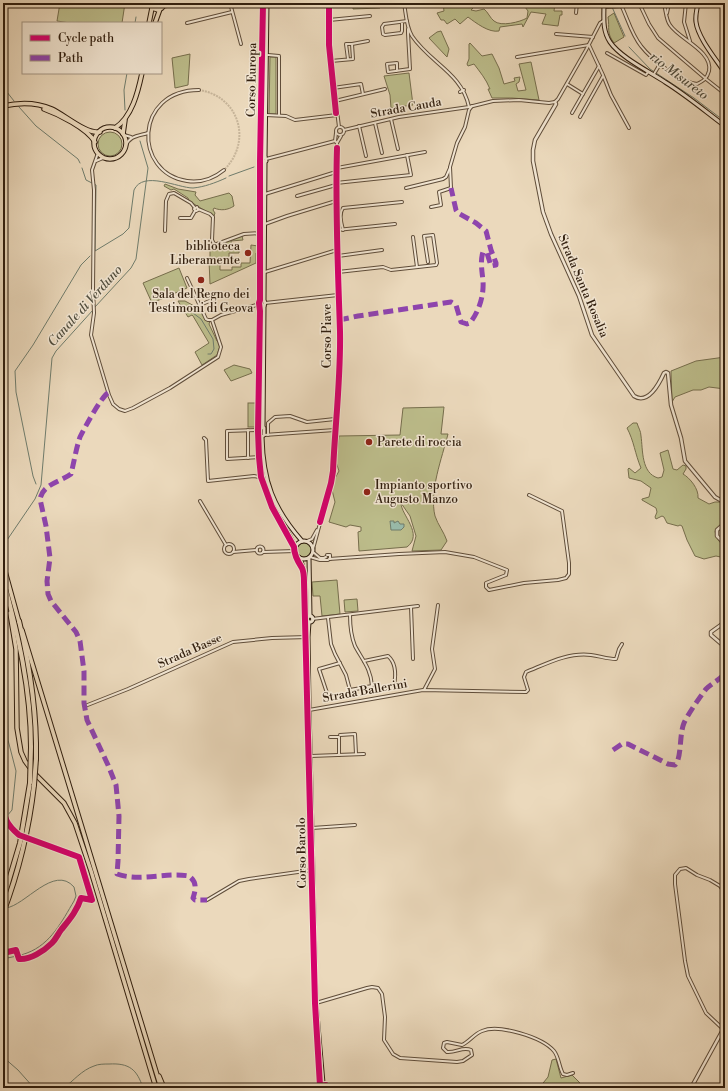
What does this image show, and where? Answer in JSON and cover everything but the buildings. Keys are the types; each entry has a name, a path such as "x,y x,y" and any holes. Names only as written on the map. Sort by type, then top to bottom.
{"highway":[{"path":"3,579 23,660 30,709 32,784"},
{"path":"3,913 13,885 25,833 36,759 33,694 19,621"},
{"path":"3,900 25,833"}],"main road":[{"path":"149,3 152,8 149,22"},
{"path":"155,22 163,4 187,3"},
{"name":"Corso Europa","path":"263,272 265,224 264,159 266,115 266,3"},
{"name":"Corso Europa","path":"261,428 263,303 262,233 266,3"},
{"path":"604,3 603,21 608,37 619,51 654,73 725,126"},
{"path":"698,3 696,17 699,32 725,73"},
{"path":"152,8 155,10 160,9"},
{"path":"115,128 123,134 126,140 126,146 123,153 117,158 103,158 95,148 96,137 100,132 107,128 115,128 122,123 133,103 142,74"},
{"path":"3,107 15,104 30,103 43,106 93,132 100,132"},
{"path":"3,107 30,106 42,108 58,115 86,131 95,142"},
{"path":"123,134 126,117"},
{"name":"Corso Europa","path":"261,428 263,303"},
{"path":"261,428 264,436 264,464 270,489 283,515 305,541 311,544 313,550 310,557 309,616"},
{"path":"264,436 260,457 264,479 272,503 295,549 296,555 300,558 306,582 309,616"},
{"path":"295,549 298,543 305,541"},
{"path":"300,558 304,559 310,557"},
{"path":"3,564 161,1088"},
{"path":"3,583 12,622 16,649 17,728 21,752 25,761 33,772 56,794 67,808 75,823 86,854 156,1088"},
{"name":"Corso Barolo","path":"309,616 307,619 311,621 308,637 316,1003 323,1088"},
{"path":"149,1052 164,1088"}],"street":[{"path":"230,3 241,44"},
{"path":"329,3 330,62 336,115 339,127 344,130 344,133 341,135 336,133"},
{"path":"404,3 409,28 418,43 456,79 464,90 470,107 465,127 457,143 446,177 406,188"},
{"path":"576,13 577,3"},
{"path":"604,8 669,3 666,14"},
{"path":"686,3 684,22 690,42"},
{"path":"622,7 641,46 660,64 691,84 697,84 706,79 710,68 708,62 690,42 670,26 664,4"},
{"path":"640,5 658,38 725,94"},
{"path":"187,23 232,12"},
{"path":"329,20 370,16"},
{"path":"402,22 401,33 383,34 383,24 407,21"},
{"name":"Strada Santa Rosalia","path":"603,21 600,23 535,140 533,161 543,212 551,234 579,296 592,335 612,366 636,398 646,397 653,390 664,373 666,372 668,374 671,405 681,438 685,461 715,497 725,501"},
{"path":"397,71 396,63 387,64 388,72 397,71 410,69 409,28"},
{"path":"556,34 593,37"},
{"path":"348,60 346,44 368,41"},
{"path":"330,62 353,59 352,44"},
{"path":"517,57 589,45 611,95 629,128"},
{"path":"607,53 646,75 649,71"},
{"name":"Corso Europa","path":"268,55 279,56 279,116"},
{"path":"627,65 631,59"},
{"path":"654,73 660,64"},
{"path":"572,113 599,66"},
{"path":"580,117 603,75"},
{"path":"333,88 361,84 363,94"},
{"path":"567,84 583,94"},
{"path":"335,101 385,89"},
{"path":"199,90 179,92 170,96 159,105 150,120 148,133 151,151 160,167 167,173 188,181 209,179 224,170"},
{"path":"460,92 464,90"},
{"name":"Strada Cauda","path":"344,130 391,119 470,107 493,101 555,102"},
{"path":"266,115 286,116 295,120 336,115"},
{"path":"391,119 398,149"},
{"path":"375,123 382,153"},
{"path":"359,126 366,156"},
{"path":"335,141 336,130 339,127"},
{"path":"126,146 128,140 132,137 148,133"},
{"path":"123,134 132,137"},
{"name":"Corso Piave","path":"313,550 331,483 336,419 340,332 336,168 337,143 341,135"},
{"path":"264,159 335,141"},
{"path":"336,168 425,152"},
{"path":"98,153 92,168 94,313 91,328 92,343 113,404 119,409 125,410 133,408 164,392 218,357 221,347 212,320"},
{"path":"297,196 336,184 411,175 407,155"},
{"path":"96,161 103,158"},
{"path":"431,207 441,205 439,192 451,188 450,167"},
{"path":"265,194 336,172"},
{"path":"165,231 166,201 169,194 174,192 192,204 196,209 210,214 213,217 212,240 214,244 244,234 262,233"},
{"path":"265,224 336,202"},
{"path":"343,230 341,224 341,211 343,208 402,202"},
{"path":"180,218 191,218 196,209"},
{"path":"337,230 395,224"},
{"path":"338,272 383,267 391,270 434,265 437,263 433,235 424,236 428,262"},
{"path":"413,237 417,267"},
{"path":"263,272 338,250"},
{"path":"338,256 382,250"},
{"path":"188,278 206,319 208,320 263,303 338,295"},
{"path":"200,305 214,299"},
{"path":"335,430 264,436 268,424 275,417 290,416 307,422 336,419"},
{"path":"260,457 227,458 227,431 261,428"},
{"path":"248,430 248,458"},
{"path":"204,438 206,440 208,481 254,476 264,479"},
{"path":"254,476 259,474 262,469"},
{"path":"310,557 320,560 445,552 474,557 507,570 506,575 486,583 486,587 489,590 524,583 566,578 569,574 569,563 562,511 529,495"},
{"path":"200,501 226,545 224,549 226,553 231,554 233,552 257,550 261,547 264,549 263,552"},
{"path":"725,523 717,530 717,536 725,544"},
{"path":"305,541 312,539 319,527"},
{"path":"226,545 230,544 233,552"},
{"path":"257,550 260,553 295,549"},
{"path":"313,550 320,558 324,558 326,556"},
{"path":"326,556 328,555 329,559"},
{"path":"326,556 329,559"},
{"name":"Strada Ballerini","path":"424,690 435,669 432,649 438,605"},
{"path":"412,606 413,659"},
{"path":"311,621 418,606"},
{"path":"328,618 331,644 346,675 350,690 372,686 372,677 352,638 350,615"},
{"path":"725,622 714,629 711,632 711,635 725,647"},
{"name":"Strada Basse","path":"85,706 128,689 233,642 272,638 308,637"},
{"name":"Strada Ballerini","path":"309,710 424,690 526,692 528,690 524,675 526,672 561,658 579,654 616,659 622,644"},
{"path":"364,661 388,656 390,657 395,668 394,685"},
{"path":"327,692 319,669 340,664"},
{"path":"340,735 355,734 356,754"},
{"path":"330,737 339,737 339,755"},
{"path":"311,756 364,754"},
{"path":"312,828 355,825"},
{"path":"692,1088 724,1028 706,1013 688,976 683,952 675,875 678,870 686,868 714,882 725,893"},
{"path":"207,900 239,881 313,870"},
{"path":"316,1003 367,988 378,988 382,994 386,1021 384,1040 393,1054 400,1058 447,1062 464,1061 472,1055 471,1050 464,1049 455,1052 447,1052 443,1048 444,1043 447,1042 462,1045 478,1033 485,1030 514,1031 533,1038 552,1049 558,1058 562,1074 567,1075 573,1073"}],"green space":[{"path":"60,3 125,3 122,22 57,21"},
{"path":"353,3 379,3 380,8 353,9"},
{"path":"443,3 473,3 474,7 471,10 476,11 484,9 494,21 501,24 520,21 527,18 528,11 522,3 555,3 554,11 562,11 562,15 560,15 558,26 542,24 546,14 531,12 523,27 522,24 500,27 499,31 495,31 483,27 468,17 460,24 455,19 447,24 444,20 441,20 437,13 444,11"},
{"path":"614,13 624,37 614,43 609,33 608,17"},
{"path":"441,31 449,49 447,57 429,38"},
{"path":"470,43 482,56 492,54 499,68 504,84 515,81 514,78 520,77 519,82 516,84 518,91 526,90 519,64 531,62 539,100 492,98 488,89 490,89 481,73 474,64 468,66 467,64 469,59"},
{"path":"190,54 188,85 175,88 172,58"},
{"path":"270,57 276,57 276,114 269,114"},
{"path":"409,73 413,105 391,108 390,95 384,76"},
{"path":"110,132 119,135 122,144 119,153 110,156 101,153 98,144 101,135"},
{"path":"165,184 178,189 196,192 195,195 200,201 229,193 232,196 234,206 224,210 214,208 214,216 189,201 188,198 174,189 171,190 164,186"},
{"path":"242,236 243,240 231,241 232,248 239,249 239,253 229,253 229,262 220,262 220,270 232,270 232,267 241,267 241,263 250,263 251,245 258,246 256,263 210,284 210,249"},
{"path":"179,268 187,288 152,303 143,283"},
{"path":"178,301 185,301 198,308 199,307 206,320 210,321 209,324 217,341 219,342 220,346 217,355 202,365 195,352 209,343 193,316 188,317"},
{"path":"725,357 725,389 709,387 701,390 693,390 675,397 672,402 671,371 696,361"},
{"path":"234,365 250,369 252,373 231,381 224,370"},
{"path":"248,403 257,403 257,427 248,427"},
{"path":"444,407 441,434 448,434 435,485 434,506 436,519 447,541 441,550 412,551 416,536 410,516 401,503 413,531 412,542 407,547 359,551 358,532 361,531 361,527 350,525 346,527 329,522 335,502 332,490 333,482 339,471 336,462 339,436 400,435 403,408"},
{"path":"633,423 637,423 640,431 644,460 648,471 652,475 658,478 662,477 664,470 660,453 668,450 673,469 677,470 683,465 686,466 683,474 694,484 698,498 709,504 715,502 725,502 725,529 718,527 715,531 718,540 725,547 725,558 716,556 704,559 695,556 682,526 667,523 662,516 656,519 656,508 642,500 649,497 651,488 641,481 629,478 629,468 635,473 641,468 627,428"},
{"path":"301,543 307,543 311,547 311,553 307,557 301,557 297,553 297,547"},
{"path":"337,580 340,614 322,616 320,596 313,596 312,582"},
{"path":"357,599 358,611 345,612 344,600"},
{"path":"556,1059 561,1078 572,1075 585,1088 539,1088 548,1077 552,1060"}],"shaded area":[{"path":"390,521 394,521 394,523 398,521 400,524 404,524 404,527 401,530 391,530"}],"waterway":[{"name":"rio Misureto","path":"606,3 612,7 625,36"},
{"name":"Canale di Verduno","path":"135,22 136,17"},
{"name":"rio Misureto","path":"629,47 650,69 694,98 719,117"},
{"name":"Canale di Verduno","path":"125,110 124,90 127,74"},
{"path":"3,87 14,101"},
{"path":"19,107 36,126 78,159 80,163"},
{"name":"Canale di Verduno","path":"95,307 131,268 136,259 148,168 140,141"},
{"path":"229,176 254,167"},
{"path":"82,168 86,180 96,185 95,251 123,234 129,228 134,190 139,184 145,181 153,181 193,188 201,187 226,178"},
{"path":"36,484 33,476 16,392 15,371 33,345 81,265 90,256"},
{"name":"Canale di Verduno","path":"3,546 35,499 41,485 52,358 56,351 93,310"},
{"path":"189,310 201,319 213,339 214,349 211,354 208,354"},
{"name":"Canale di Verduno","path":"3,624 7,647 8,740 16,771 12,810 7,816"},
{"path":"3,959 27,953 43,944 49,938 60,924 74,901 76,896 74,887 66,881 58,880 40,888 14,906 6,908"},
{"path":"3,1057 18,1070 34,1088"},
{"path":"64,1088 82,1073 99,1064 116,1064 131,1068 138,1076 143,1088"}],"tunnel":[{"path":"199,90 213,94 224,101 232,110 237,121 239,134 238,146 233,158 224,170"}],"marked path":[{"path":"339,320 451,302 456,305 461,322 467,324 470,323 482,298 483,287 481,262 483,252 487,253 491,266 496,265 496,263 486,231 476,223 458,213 451,188"},
{"path":"108,393 97,407 80,437 71,474 48,487 40,499 46,526 50,558 47,581 48,594 51,601 76,632 80,641 84,671 84,703 87,720 116,785 119,816 117,874 135,877 171,875 189,876 195,883 193,898 195,900 207,900"},
{"path":"613,750 622,744 628,744 668,764 675,765 679,757 682,728 686,719 706,689 721,678 725,673"}],"cycle path":[{"path":"263,3 260,161 259,457 261,477 272,507 294,547 295,556 304,575 315,1003 320,1086 326,1085 327,1088"},
{"path":"329,3 329,45 336,113"},
{"path":"320,522 333,471 340,366 336,171 337,148"},
{"path":"3,803 6,820 19,835 79,857 92,900 81,898 75,911 55,940 41,952 23,959 19,959 16,950 3,953"}],"place":[{"name":"biblioteca Liberamente","path":"248,253"},
{"name":"Sala del Regno dei Testimoni di Geova","path":"201,280"},
{"name":"Parete di roccia","path":"369,442"},
{"name":"Impianto sportivo Augusto Manzo","path":"367,492"}]}
